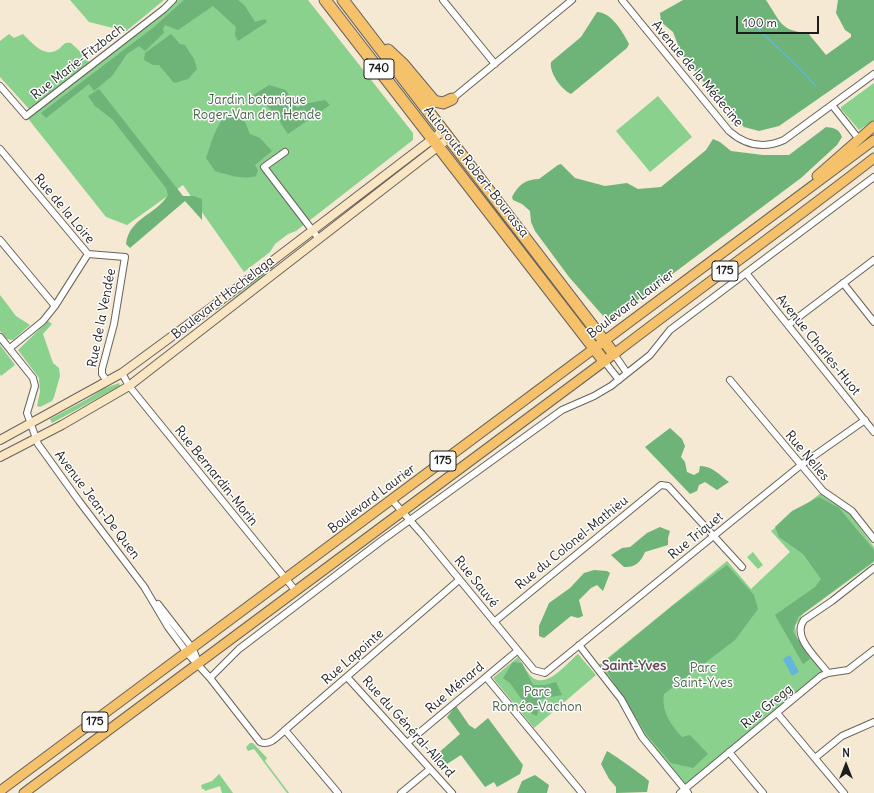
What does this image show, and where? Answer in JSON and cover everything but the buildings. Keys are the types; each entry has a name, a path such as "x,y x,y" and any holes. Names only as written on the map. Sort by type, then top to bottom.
{"highway":[{"name":"Autoroute Robert-Bourassa","path":"325,0 595,348 609,357"},
{"name":"Autoroute Robert-Bourassa","path":"344,0 604,340 609,357"},
{"path":"344,0 434,101 443,103 452,99"}],"main road":[{"path":"795,198 858,138 874,126"},
{"name":"Boulevard Hochelaga","path":"0,440 122,373 312,231 446,134"},
{"name":"Boulevard Laurier","path":"0,791 190,652 604,340 874,140"},
{"name":"Boulevard Hochelaga","path":"0,457 62,425 129,386 319,239 435,142"},
{"name":"Boulevard Laurier","path":"24,793 874,158"}],"street":[{"name":"Rue Marie-Fitzbach","path":"0,86 26,116 164,9 173,0"},
{"path":"444,0 495,64"},
{"path":"452,99 572,0"},
{"name":"Avenue de la Médecine","path":"622,0 729,131 744,141 760,145 778,142 788,137 874,74"},
{"path":"832,105 858,138"},
{"name":"Rue de la Loire","path":"0,149 88,254 125,257"},
{"path":"285,152 264,168 319,239"},
{"path":"210,678 239,649 562,410 594,396 619,380 650,355 670,330 874,177"},
{"path":"0,240 55,306"},
{"path":"10,348 43,321 55,306 88,254"},
{"name":"Rue de la Vendée","path":"106,382 102,368 114,324 125,257"},
{"path":"788,325 874,260"},
{"name":"Avenue Charles-Huot","path":"746,273 874,432"},
{"path":"843,283 874,322"},
{"path":"0,337 33,378 35,386 27,413 29,423"},
{"path":"609,357 627,373"},
{"path":"609,357 619,380"},
{"name":"Rue Bernardin-Morin","path":"122,373 129,386 285,580 295,590"},
{"name":"Rue Nelles","path":"730,380 823,491 852,511 874,539"},
{"name":"Rue Triquet","path":"545,673 801,465 865,420"},
{"name":"Avenue Jean-De Quen","path":"29,423 35,438 79,502 143,585 198,663 260,742"},
{"name":"Rue du Colonel-Mathieu","path":"494,622 661,485 665,484 668,486 712,536"},
{"name":"Rue Sauvé","path":"392,500 517,651 534,670 545,673"},
{"path":"712,536 742,567"},
{"path":"828,673 801,638 799,629 800,624 874,568"},
{"name":"Rue Lapointe","path":"260,742 265,744 270,742 285,730 459,580"},
{"path":"579,645 621,699 642,737 684,792"},
{"name":"Rue Gregg","path":"684,792 729,752 828,673 848,670 874,650"},
{"name":"Rue Ménard","path":"407,743 517,651"},
{"name":"Rue du Général-Allard","path":"347,676 452,793"},
{"path":"486,677 582,793"},
{"path":"777,713 844,793"},
{"path":"815,758 842,736 874,722"},
{"path":"285,730 338,793"},
{"path":"729,752 763,793"},
{"path":"401,793 430,768"}],"green space":[{"path":"70,0 164,0 124,33 121,30 89,22"},
{"name":"Jardin botanique Roger-Van den Hende","path":"178,0 308,0 413,133 413,140 296,231 288,234 275,244 270,252 244,272 183,185 127,225 106,217 26,116"},
{"path":"184,0 238,0 245,6 255,22 265,19 267,22 238,41 235,35 236,27 213,6 178,30 165,25 163,29 164,33 145,51 139,46 127,54 112,76 94,91 89,84 46,118 41,113 154,27"},
{"path":"683,0 766,0 782,24 792,30 808,33 826,55 851,37 851,34 845,30 836,13 838,0 874,0 874,60 779,126 759,131 744,127 701,79 681,53 673,32 661,22 660,13"},
{"path":"597,12 607,15 612,19 629,44 627,48 571,94 567,92 557,81 552,71 551,62 581,37"},
{"path":"9,34 14,38 23,34 35,46 50,52 55,51 66,43 71,43 88,59 89,63 29,109 0,77 0,41"},
{"path":"171,34 180,44 185,45 194,59 197,69 188,79 174,83 159,65 153,65 144,60 145,53"},
{"path":"874,83 874,120 859,130 841,109 841,107"},
{"path":"269,85 286,90 297,108 304,104 325,100 330,105 288,134 270,108 252,96"},
{"path":"99,89 183,196 194,196 202,199 202,220 185,201 130,248 126,244 128,235 137,222 163,202 168,195 166,188 112,119 95,106 88,96"},
{"path":"658,96 692,137 650,172 616,131"},
{"path":"232,113 242,115 250,134 260,138 272,151 255,165 258,170 256,176 241,177 215,171 206,158 218,126 222,120"},
{"path":"826,127 836,129 840,132 842,137 837,145 801,178 619,314 610,319 604,317 569,277 535,231 531,222 530,211 522,204 513,200 512,197 520,186 530,180 539,179 561,164 575,178 605,186 627,183 638,189 661,187 706,150 713,139 720,142 731,151 763,155 789,155"},
{"path":"273,266 275,269 221,312 219,310"},
{"path":"0,295 16,316 30,325 13,340 6,339 0,331"},
{"path":"48,321 52,324 43,334 53,363 59,368 60,376 52,401 40,407 37,406 40,392 39,378 18,350"},
{"path":"0,345 15,365 1,376 0,374"},
{"path":"119,383 120,386 52,423 50,419 103,389"},
{"path":"670,428 682,439 685,446 681,457 685,462 687,472 694,475 699,472 700,466 705,466 716,471 729,482 717,490 705,482 699,485 697,491 690,494 645,447"},
{"name":"Parc Saint-Yves","path":"821,493 849,513 874,547 874,562 803,614 795,626 797,638 823,673 685,787 647,742 623,697 599,665 727,561 751,589 790,552 771,531"},
{"path":"819,497 839,508 874,550 874,561 798,617 793,631 810,659 803,664 775,615 815,587 821,579 803,554 779,537 775,527 792,511"},
{"path":"660,527 670,531 668,545 645,552 642,559 637,564 624,567 611,555 622,548 630,547 647,533"},
{"path":"753,552 763,565 758,569 747,557"},
{"path":"727,565 754,595 758,609 735,640 664,694 663,701 665,712 674,728 682,737 690,735 708,754 693,768 671,763 647,735 602,664 672,606"},
{"path":"594,570 607,571 610,573 603,591 597,585 591,588 579,600 583,616 578,618 571,616 544,638 539,636 539,626 549,603 570,588 584,573"},
{"name":"Parc Roméo-Vachon","path":"578,654 596,675 534,728 493,678 518,657 533,678 545,680 557,673"},
{"path":"513,662 522,663 533,685 545,685 556,682 562,695 541,699 537,716 532,714 510,683 503,678"},
{"path":"456,706 469,725 475,729 488,718 523,765 520,774 497,787 494,782 485,787 461,755 447,764 436,755 460,734 447,717"},
{"path":"250,743 253,743 267,758 265,761 289,793 287,793 254,749 248,751 246,747"},
{"path":"607,751 649,781 647,792 616,793 616,787 609,779 601,764"},
{"path":"219,774 233,793 222,793 220,786 205,791 202,789 201,785 212,781"},
{"path":"535,775 549,785 547,793 517,793 522,781"}],"water":[{"path":"790,655 799,672 792,676 783,659"}],"waterway":[{"path":"747,19 816,86"}],"district":[{"name":"Saint-Yves","path":"634,666"}]}
